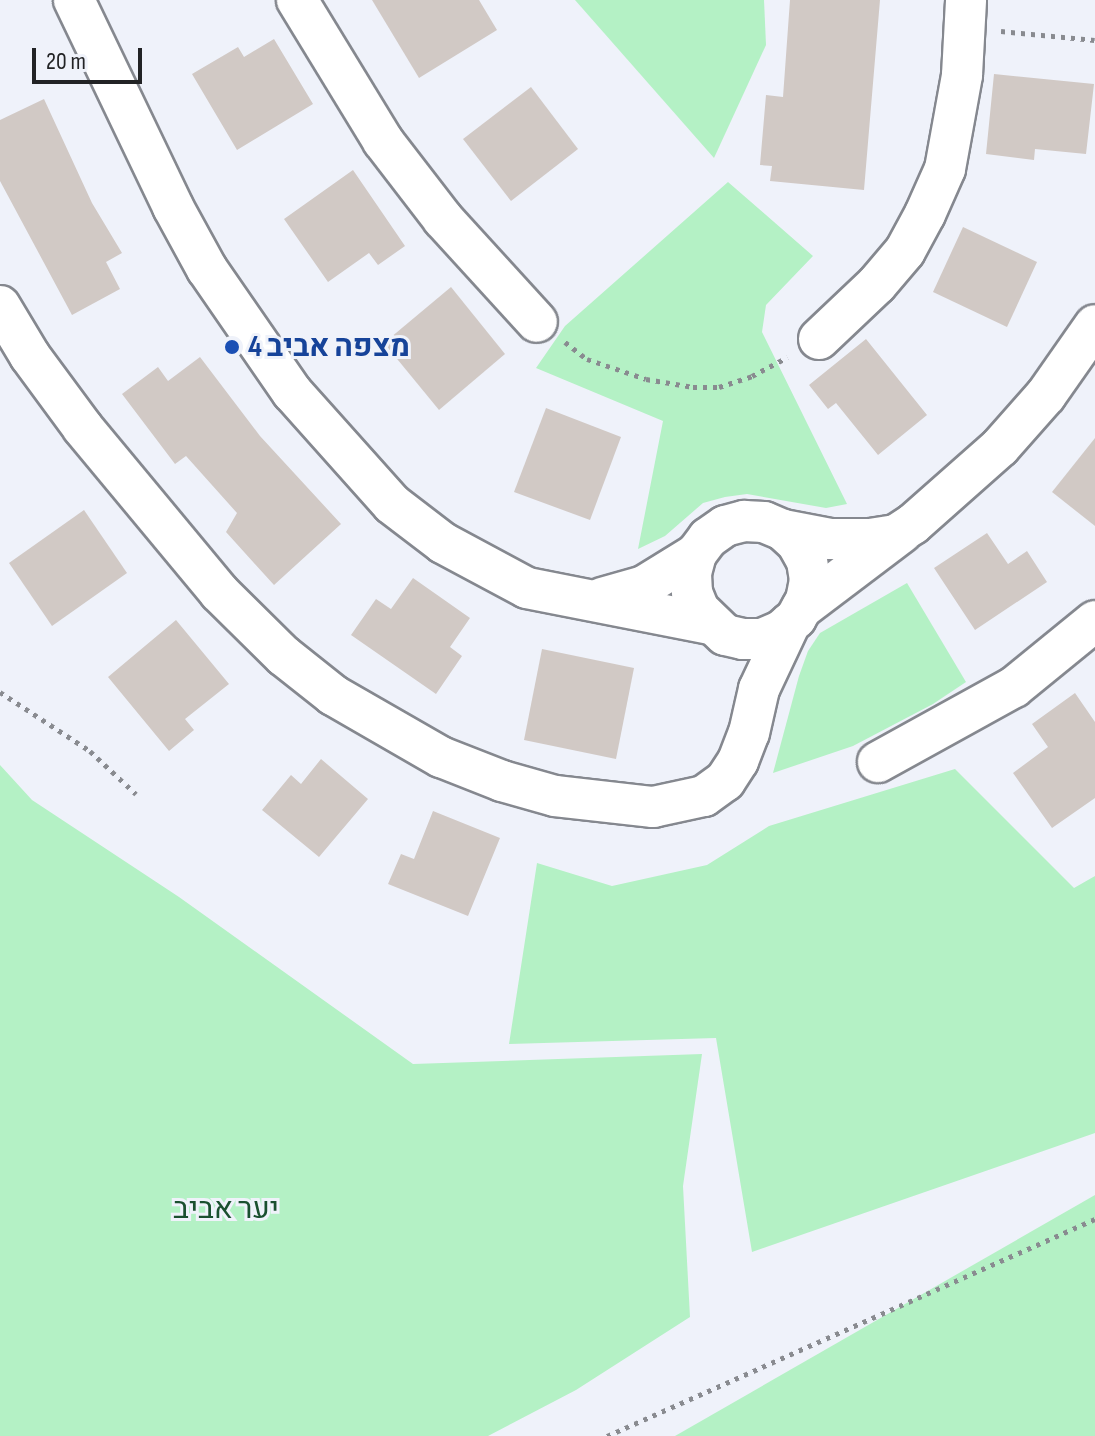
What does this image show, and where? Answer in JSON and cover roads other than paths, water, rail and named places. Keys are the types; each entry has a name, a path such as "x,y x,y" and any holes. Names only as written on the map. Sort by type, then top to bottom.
{"street":[{"path":"74,0 200,257 292,392 392,504 443,543 527,588 762,639 796,616 907,528 1000,447 1046,395 1095,325"},
{"path":"297,0 383,141 443,219 537,322"},
{"path":"819,339 877,284 905,251 925,214 945,169 962,75 965,14"},
{"path":"0,306 30,356 83,428 219,592 284,656 333,695 392,732 502,781 555,796 653,807 704,796 725,781 745,745 759,689 796,616 810,580 807,561 797,543 783,530"},
{"path":"586,601 644,586 696,554 708,538 725,526 754,521 830,539 870,539 896,535 907,528"},
{"path":"696,554 691,573 692,593 699,610 718,630 736,668 745,745"},
{"path":"878,762 1014,687 1095,621"}],"place":[{"name":"מצפה אביב 4","path":"232,347"}],"park label":[{"name":"יער אביב","path":"226,1209"}]}
